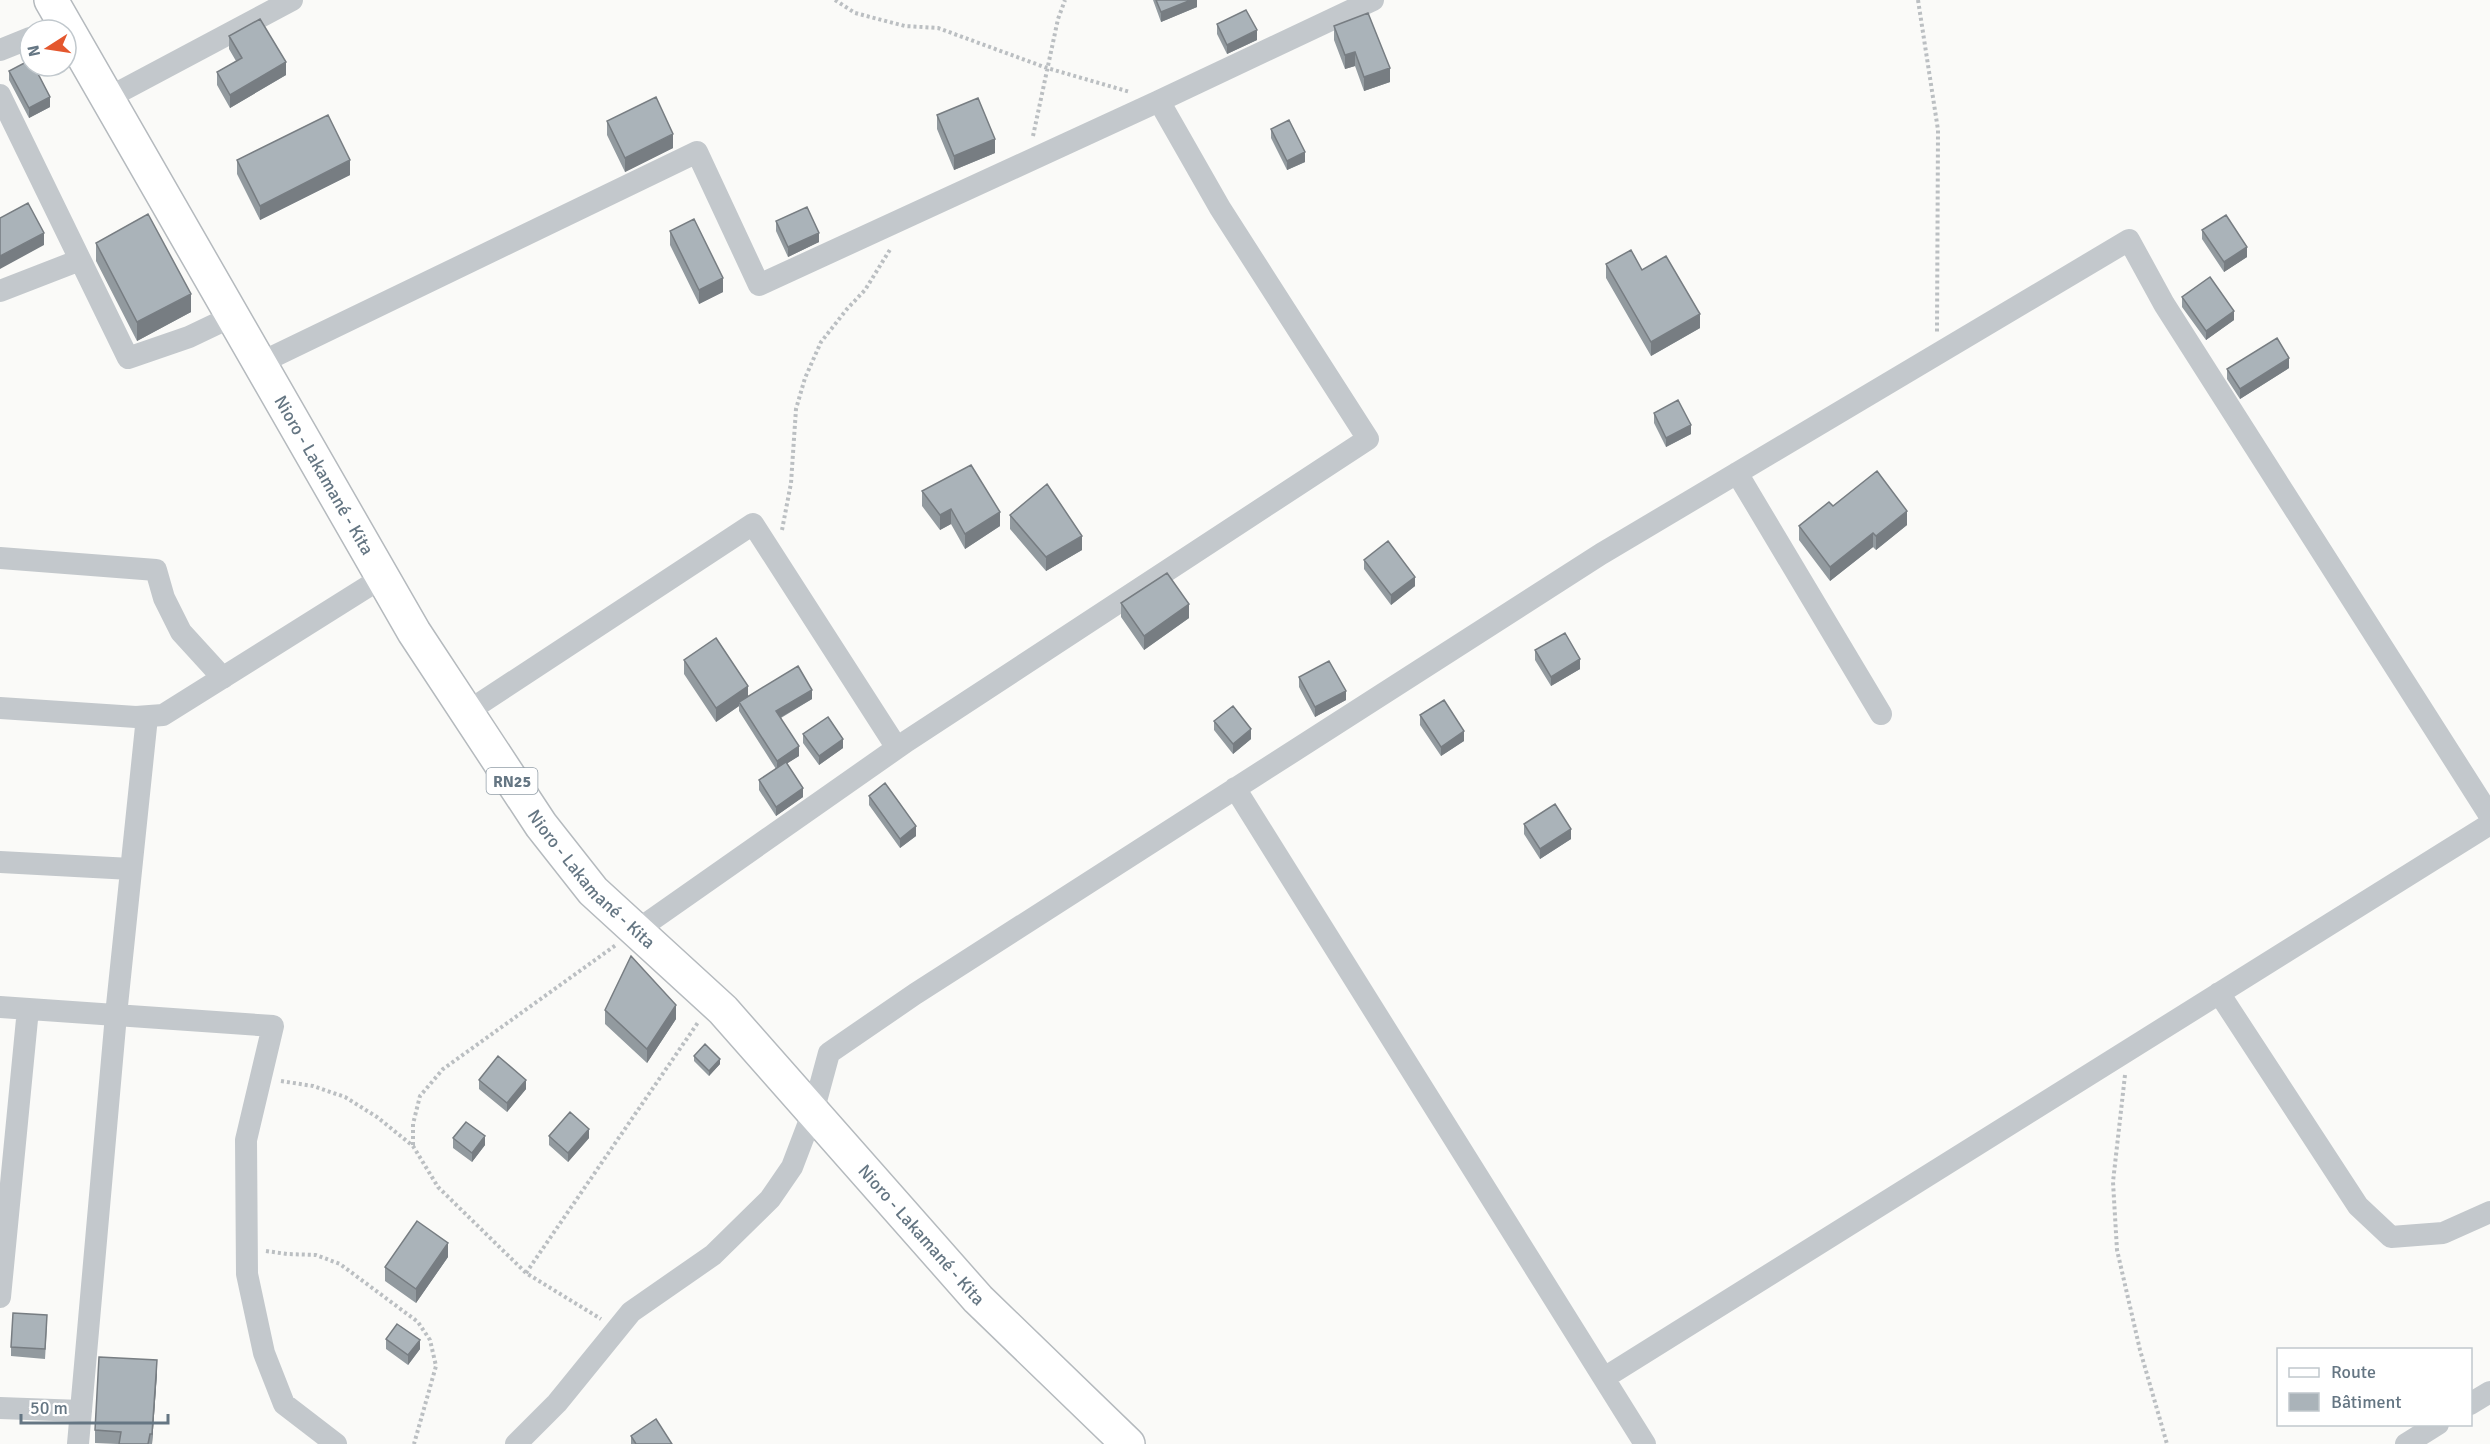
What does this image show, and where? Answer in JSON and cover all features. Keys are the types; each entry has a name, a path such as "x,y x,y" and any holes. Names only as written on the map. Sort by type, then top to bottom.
{"main road":[{"name":"Nioro - Lakamané - Kita","path":"78,53 108,98 414,632 541,825 593,891 713,1001 978,1299 1128,1444"}],"street":[{"path":"108,98 292,0"},
{"path":"260,363 697,152 759,285 1373,0"},
{"path":"0,50 18,43"},
{"path":"0,95 128,358 189,338 233,316"},
{"path":"636,931 897,748 1368,438 1220,208 1159,101"},
{"path":"516,1444 557,1403 631,1312 713,1255 770,1199 792,1167 813,1112 830,1053 915,994 1601,554 2129,240 2164,304 2490,816"},
{"path":"0,291 80,260"},
{"path":"1737,473 1881,714"},
{"path":"467,712 753,524 897,748"},
{"path":"0,558 156,570 164,598 181,632 222,678"},
{"path":"0,708 147,717 163,715 383,577"},
{"path":"78,1444 116,1015 147,717"},
{"path":"1235,789 1645,1444"},
{"path":"1604,1378 2490,824"},
{"path":"0,862 131,869"},
{"path":"2219,993 2358,1206 2391,1237 2443,1233 2490,1212"},
{"path":"0,1007 273,1026 246,1140 248,1274 264,1353 284,1404 336,1444"},
{"path":"0,1297 28,1009"},
{"path":"2472,1403 2490,1392"},
{"path":"0,1408 81,1411"},
{"path":"2406,1444 2436,1426"}],"path":[{"path":"835,0 855,13 904,26 938,28 1047,68 1159,101"},
{"path":"1028,162 1058,19 1065,0"},
{"path":"1918,0 1938,130 1937,354"},
{"path":"776,560 791,483 796,409 805,378 821,342 865,290 909,216"},
{"path":"413,1146 413,1124 420,1096 444,1069 636,931"},
{"path":"526,1273 713,1001"},
{"path":"2128,1050 2113,1182 2117,1250 2140,1350 2167,1444"},
{"path":"261,1077 313,1086 345,1097 377,1117 413,1146 438,1187 526,1273 617,1328"},
{"path":"247,1247 287,1254 316,1255 340,1264 417,1322 430,1340 436,1366 414,1444"}],"building":[{"path":"1156,0 1191,0 1161,12"},
{"path":"1246,10 1257,30 1227,45 1217,24"},
{"path":"1368,13 1390,68 1364,77 1355,52 1345,55 1334,26"},
{"path":"260,19 286,62 230,95 217,72 242,58 229,36"},
{"path":"18,66 18,78 40,78 50,97 29,108 9,71"},
{"path":"656,97 673,134 625,158 607,121"},
{"path":"978,98 995,139 954,156 937,115"},
{"path":"328,115 350,160 260,206 237,160"},
{"path":"1289,120 1305,152 1287,161 1271,129"},
{"path":"28,203 44,233 0,256 0,218"},
{"path":"807,207 819,233 788,247 776,221"},
{"path":"148,214 191,294 137,322 96,243"},
{"path":"2226,215 2247,247 2224,262 2202,230"},
{"path":"694,219 723,278 699,290 670,231"},
{"path":"1631,250 1642,270 1666,256 1700,314 1651,342 1606,264"},
{"path":"2210,277 2234,311 2206,331 2182,297"},
{"path":"2277,338 2289,358 2240,389 2227,369"},
{"path":"1678,400 1691,425 1666,438 1654,413"},
{"path":"971,465 1000,512 965,534 951,509 940,515 922,491"},
{"path":"1877,471 1907,511 1876,536 1873,533 1830,567 1799,526 1829,502 1833,506"},
{"path":"1047,484 1082,536 1046,557 1010,515"},
{"path":"1388,541 1415,577 1391,595 1364,560"},
{"path":"1167,573 1189,604 1144,636 1121,603"},
{"path":"1565,633 1580,659 1551,677 1535,650"},
{"path":"716,638 748,686 716,708 684,660"},
{"path":"1329,661 1346,691 1315,707 1299,677"},
{"path":"798,666 812,690 776,711 799,746 777,761 739,702"},
{"path":"1444,700 1464,731 1441,747 1420,715"},
{"path":"1233,706 1251,729 1233,744 1214,721"},
{"path":"828,717 843,739 819,756 803,734"},
{"path":"786,762 803,788 776,807 759,780"},
{"path":"885,783 916,826 900,839 869,796"},
{"path":"1555,804 1571,829 1540,849 1524,824"},
{"path":"631,956 676,1005 647,1049 605,1010"},
{"path":"705,1044 720,1059 709,1071 694,1056"},
{"path":"498,1056 526,1080 507,1103 479,1080"},
{"path":"570,1112 589,1129 568,1153 549,1136"},
{"path":"466,1122 485,1136 472,1153 453,1138"},
{"path":"417,1221 448,1243 416,1289 385,1267"},
{"path":"13,1313 47,1315 45,1349 11,1347"},
{"path":"397,1324 420,1340 408,1355 386,1339"},
{"path":"99,1357 157,1360 152,1434 150,1434 148,1444 119,1444 121,1432 95,1430"},
{"path":"656,1419 672,1444 636,1444 631,1436"}]}
